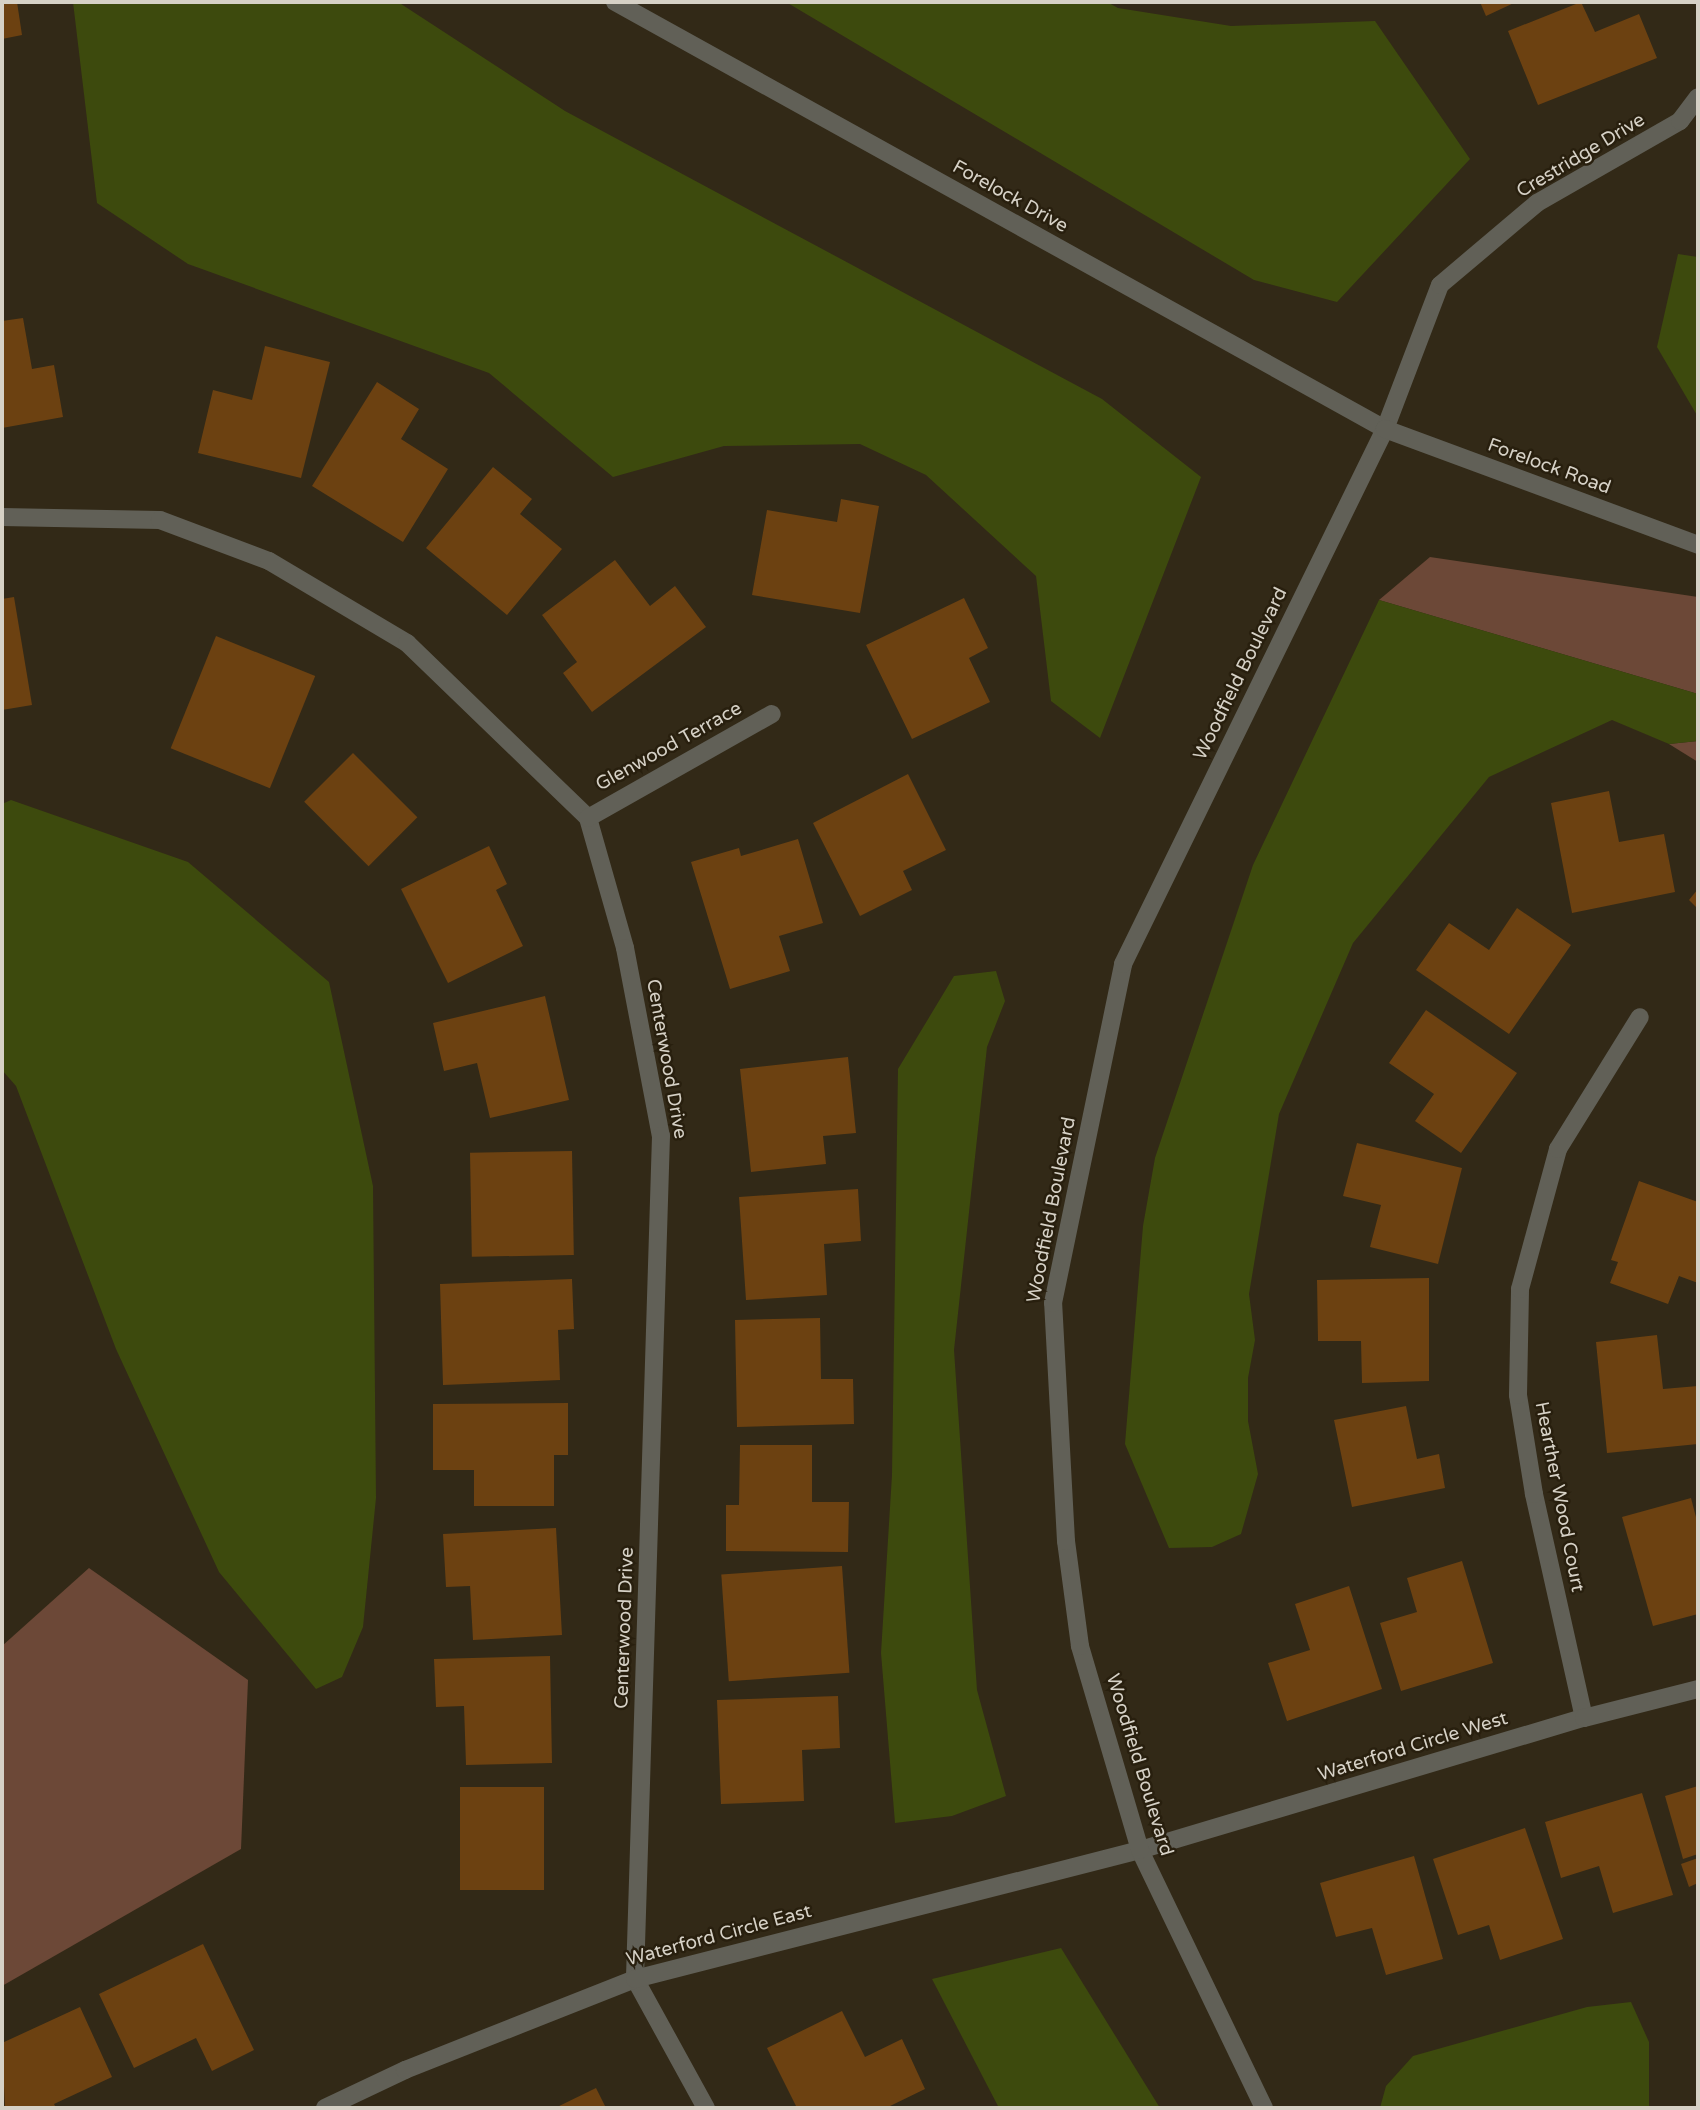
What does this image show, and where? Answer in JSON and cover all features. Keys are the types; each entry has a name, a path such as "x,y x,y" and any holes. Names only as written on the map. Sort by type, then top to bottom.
{"street":[{"name":"Forelock Drive","path":"615,2 1385,429"},
{"name":"Crestridge Drive","path":"1385,429 1440,285 1537,203 1680,121 1698,97"},
{"name":"Forelock Road","path":"1385,429 1698,544"},
{"name":"Woodfield Boulevard","path":"1264,2108 1140,1850 1080,1646 1066,1541 1053,1303 1123,964 1385,429"},
{"path":"2,517 160,520 269,561 407,643 588,818"},
{"name":"Glenwood Terrace","path":"588,818 772,714"},
{"name":"Centerwood Drive","path":"588,818 625,948 661,1136 635,1979"},
{"name":"Hearther Wood Court","path":"1584,1718 1534,1494 1518,1395 1520,1289 1558,1149 1640,1017"},
{"name":"Waterford Circle West","path":"1140,1850 1584,1718 1698,1689"},
{"name":"Waterford Circle East","path":"325,2108 405,2070 635,1979 1140,1850"},
{"path":"635,1979 706,2108"}],"shaded area":[{"path":"73,2 398,2 565,111 1102,399 1201,477 1100,738 1051,701 1036,576 926,475 860,444 724,446 613,477 489,373 188,264 97,203"},
{"path":"786,2 1107,2 1118,8 1231,26 1375,21 1470,159 1337,302 1254,280"},
{"path":"1678,254 1698,257 1698,417 1657,347"},
{"path":"1430,557 1698,597 1698,694 1379,600"},
{"path":"1379,600 1698,694 1698,741 1669,744 1612,720 1489,777 1353,943 1279,1114 1249,1294 1255,1340 1248,1378 1248,1421 1258,1474 1241,1534 1212,1547 1169,1548 1125,1444 1143,1226 1155,1158 1253,865"},
{"path":"1698,741 1698,762 1669,744"},
{"path":"11,800 188,862 329,982 373,1186 376,1498 363,1627 342,1677 316,1689 219,1572 116,1349 16,1086 2,1070 2,804"},
{"path":"996,971 1005,1001 987,1047 954,1350 977,1690 1006,1796 952,1816 895,1823 881,1653 892,1475 898,1069 954,976"},
{"path":"89,1568 248,1680 241,1849 2,1986 2,1646"},
{"path":"1061,1948 1160,2108 999,2108 932,1979"},
{"path":"1631,2002 1649,2042 1649,2108 1380,2108 1386,2086 1413,2056 1587,2007"}],"building":[{"path":"2,2 17,2 22,35 2,39"},
{"path":"1480,2 1516,2 1486,16"},
{"path":"1581,2 1595,32 1639,14 1657,58 1538,105 1508,31"},
{"path":"23,318 32,369 54,365 63,417 2,428 2,321"},
{"path":"265,346 330,362 301,478 198,453 213,390 252,400"},
{"path":"377,382 419,409 401,439 448,469 403,542 312,486"},
{"path":"493,467 532,499 520,514 562,549 507,615 426,548"},
{"path":"841,499 879,506 860,613 752,595 767,510 837,522"},
{"path":"615,560 650,606 675,586 706,627 592,712 563,673 577,662 542,615"},
{"path":"14,597 32,705 2,710 2,599"},
{"path":"964,598 988,648 969,658 990,702 912,739 866,645"},
{"path":"216,636 315,676 270,788 171,748"},
{"path":"353,753 417,817 369,866 304,802"},
{"path":"908,774 946,850 903,871 912,890 860,916 813,823"},
{"path":"1609,791 1619,842 1664,834 1675,892 1572,913 1551,803"},
{"path":"798,839 823,923 779,936 790,971 730,989 691,862 739,848 741,856"},
{"path":"489,846 507,884 496,890 523,946 448,983 401,889"},
{"path":"1698,889 1698,909 1689,900"},
{"path":"1517,908 1571,945 1509,1034 1416,970 1449,923 1489,950"},
{"path":"545,996 569,1100 490,1118 477,1063 444,1071 433,1023"},
{"path":"1426,1010 1517,1073 1461,1153 1415,1121 1434,1094 1389,1063"},
{"path":"848,1057 856,1133 823,1136 826,1164 751,1172 740,1069"},
{"path":"1357,1143 1462,1168 1438,1264 1370,1247 1381,1205 1343,1196"},
{"path":"572,1151 574,1255 472,1257 470,1153"},
{"path":"1639,1181 1698,1202 1698,1283 1679,1276 1668,1304 1610,1283 1618,1262 1611,1260"},
{"path":"858,1189 861,1241 824,1244 827,1295 746,1300 739,1197"},
{"path":"1429,1278 1429,1381 1362,1383 1361,1341 1318,1341 1317,1280"},
{"path":"572,1279 574,1329 558,1330 560,1380 443,1385 440,1284"},
{"path":"820,1318 821,1379 853,1379 854,1424 737,1427 735,1320"},
{"path":"1657,1335 1663,1389 1698,1386 1698,1444 1607,1453 1596,1342"},
{"path":"568,1403 568,1455 554,1455 554,1506 474,1506 474,1470 433,1470 433,1404"},
{"path":"1406,1406 1417,1459 1439,1454 1445,1488 1352,1507 1334,1420"},
{"path":"740,1445 812,1445 812,1502 849,1502 848,1552 726,1551 726,1505 739,1505"},
{"path":"1691,1498 1698,1525 1698,1614 1653,1626 1622,1517"},
{"path":"556,1528 562,1635 473,1640 470,1586 446,1587 443,1534"},
{"path":"1462,1561 1493,1663 1401,1691 1380,1623 1417,1612 1407,1578"},
{"path":"842,1566 849,1673 729,1681 721,1574"},
{"path":"1349,1586 1382,1689 1287,1721 1268,1663 1310,1650 1295,1604"},
{"path":"550,1656 552,1763 466,1765 464,1706 436,1707 434,1659"},
{"path":"838,1696 840,1748 802,1750 804,1801 721,1804 717,1700"},
{"path":"1698,1786 1698,1854 1683,1859 1665,1796"},
{"path":"460,1787 544,1787 544,1890 460,1890"},
{"path":"1642,1793 1673,1895 1613,1913 1599,1866 1561,1878 1545,1822"},
{"path":"1525,1828 1563,1939 1500,1960 1489,1925 1458,1935 1433,1859"},
{"path":"1414,1856 1443,1959 1386,1975 1372,1928 1336,1937 1320,1883"},
{"path":"1698,1858 1698,1883 1689,1887 1681,1864"},
{"path":"203,1944 254,2050 212,2071 196,2038 134,2068 99,1994"},
{"path":"80,2007 112,2077 54,2104 56,2108 5,2108 2,2043"},
{"path":"842,2011 865,2057 902,2039 925,2089 886,2108 797,2108 767,2048"},
{"path":"596,2088 606,2108 555,2108"}]}
